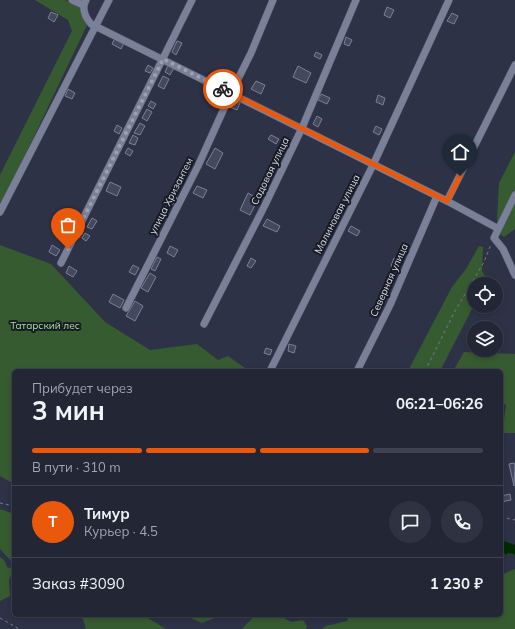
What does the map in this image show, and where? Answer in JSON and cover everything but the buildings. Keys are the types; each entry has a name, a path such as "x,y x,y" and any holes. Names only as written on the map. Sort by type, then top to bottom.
{"street":[{"path":"72,0 84,3 83,12 87,20 96,27 302,128 447,201 497,228"},
{"path":"0,212 109,0"},
{"path":"61,263 192,0"},
{"name":"улица Хризантем","path":"126,308 198,166 231,93 252,53 273,0"},
{"name":"Садовая улица","path":"204,324 265,205 302,128 356,0"},
{"name":"Малиновая улица","path":"271,369 373,165 449,0"},
{"path":"447,201 515,65"},
{"path":"515,195 497,228 494,238 504,249 515,275"},
{"name":"Северная улица","path":"359,369 390,305 437,196"}],"path":[{"path":"426,369 455,311 484,262 494,238"},
{"path":"0,503 12,506"},
{"path":"503,517 515,520"},
{"path":"0,618 18,629"}],"green space":[{"path":"35,0 65,0 80,8 88,23 0,208 0,175 72,31 68,20"},
{"path":"515,152 515,229 504,237 499,233 497,219 499,183"},
{"name":"Татарский лес","path":"0,245 51,264 105,322 150,350 197,344 218,360 228,356 246,369 12,369 12,483 0,476"},
{"path":"479,246 483,247 482,271 485,277 467,277 467,313 470,313 441,369 409,369 452,287 466,269"},
{"path":"464,352 467,352 467,357 503,357 503,354 515,354 515,433 503,433 506,405 503,404 503,369 454,369"},
{"path":"0,509 12,513 12,562 0,549"},
{"path":"0,557 4,560 7,567 12,568 12,575 9,580 10,596 0,601"},
{"path":"515,569 515,629 322,629 326,626 347,621 348,617 503,617 503,574"},
{"path":"79,617 146,617 166,629 86,629 83,619"},
{"path":"188,617 217,617 202,623"},
{"path":"253,617 282,617 291,622 303,620 307,626 306,629 242,629"}],"shaded area":[{"path":"504,541 515,545 515,556 514,554 508,553 506,555 503,551"}],"way so far":[{"path":"68,249 163,59 223,89"}],"route":[{"path":"223,89 447,201 460,176"}]}
